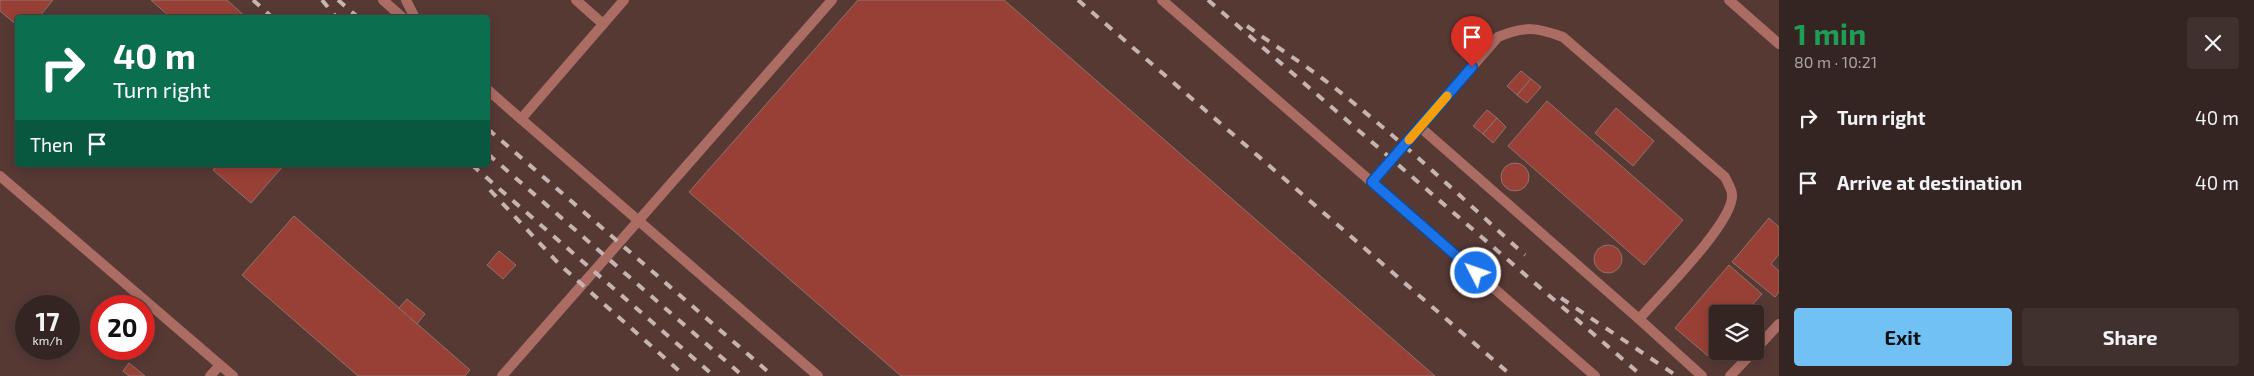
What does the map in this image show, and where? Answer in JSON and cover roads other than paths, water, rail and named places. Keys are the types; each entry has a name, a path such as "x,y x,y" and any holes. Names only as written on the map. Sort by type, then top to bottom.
{"lane":[{"path":"383,0 400,15"},
{"path":"406,0 414,15"},
{"path":"576,0 603,24"},
{"path":"521,119 624,0"},
{"path":"502,376 832,0"},
{"path":"1162,0 1595,376"},
{"path":"1735,2 1779,44"},
{"path":"1372,182 1498,37 1518,29 1543,30 1563,37 1725,177 1732,195 1727,214 1714,234 1639,319"},
{"path":"490,92 818,376"},
{"path":"1420,127 1702,376"},
{"path":"0,176 233,376"},
{"path":"1764,340 1779,324"},
{"path":"1730,376 1745,360"},
{"path":"210,376 220,365"}],"railway":[{"path":"253,0 270,15"},
{"path":"322,0 334,15"},
{"path":"338,0 356,15"},
{"path":"1078,0 1512,376"},
{"path":"1208,0 1642,376"},
{"path":"1247,26 1331,85 1356,105 1430,168 1525,255"},
{"path":"490,131 773,376"},
{"path":"490,156 743,376"},
{"path":"474,167 714,376"},
{"path":"490,190 560,265 685,376"},
{"path":"1561,298 1677,376"}]}
